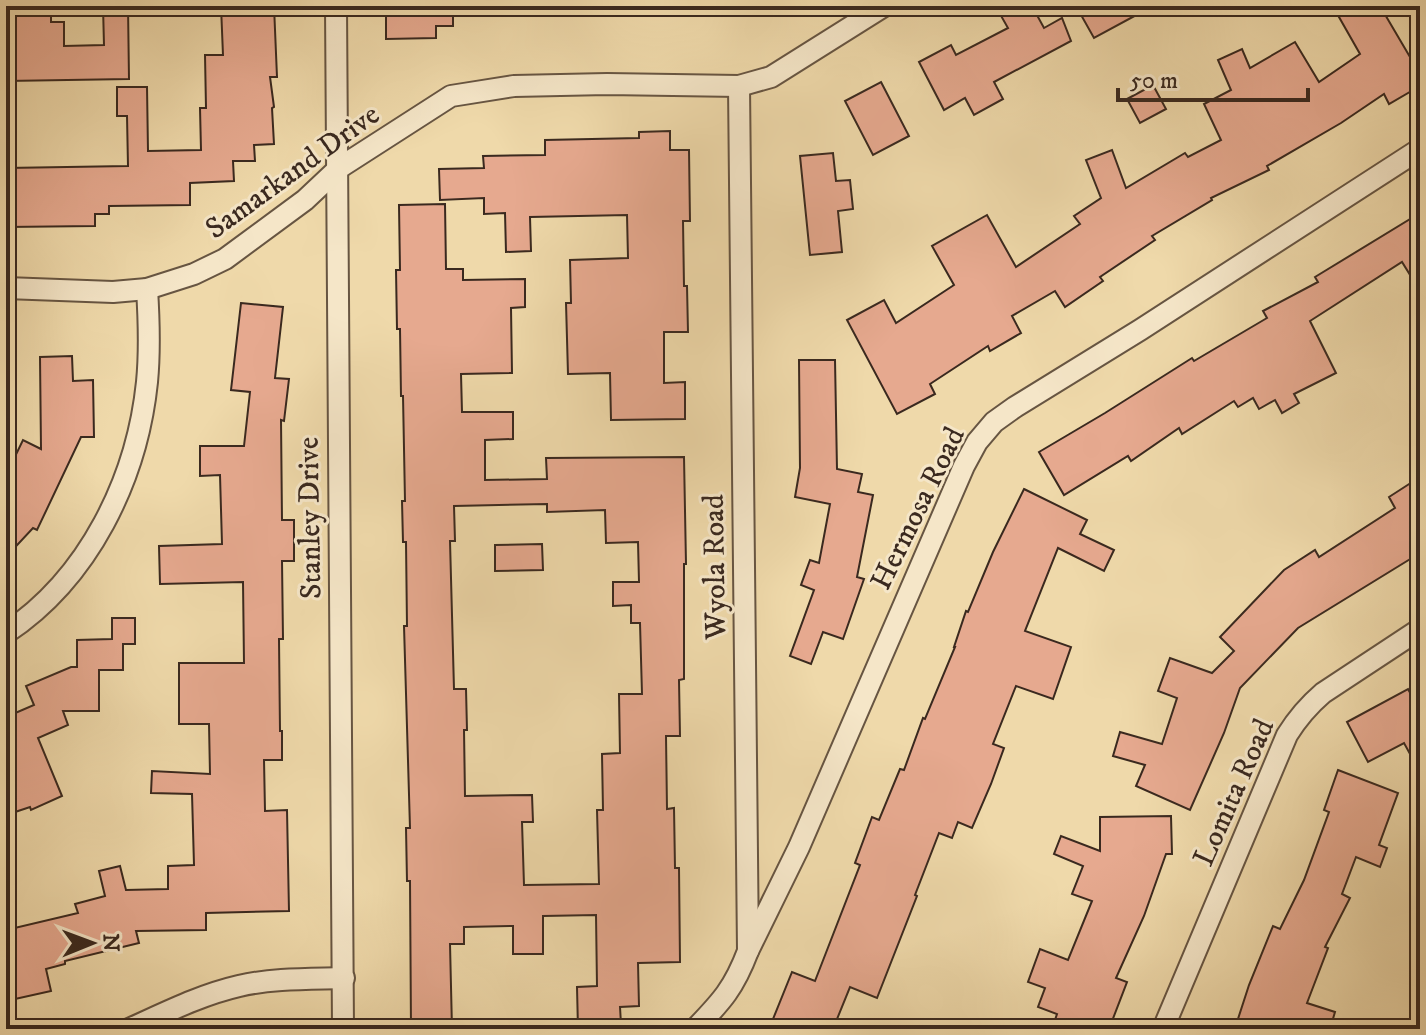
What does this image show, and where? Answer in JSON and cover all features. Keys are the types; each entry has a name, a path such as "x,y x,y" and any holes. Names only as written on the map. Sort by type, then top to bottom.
{"street":[{"name":"Stanley Drive","path":"336,6 343,1029"},
{"name":"Samarkand Drive","path":"6,288 113,292 147,289 194,274 225,259 305,200 339,168 451,96 514,86 739,86 771,77 884,6"},
{"name":"Wyola Road","path":"695,1029 726,997 748,951 739,86"},
{"name":"Hermosa Road","path":"748,951 805,833 977,442 994,422 1015,407 1420,149"},
{"path":"6,633 53,594 82,559 106,520 123,483 139,428 147,385 150,341 147,289"},
{"name":"Lomita Road","path":"1163,1029 1294,723 1323,693 1420,629"},
{"path":"129,1029 205,996 240,986 288,979 344,978"}],"building":[{"path":"11,6 51,6 51,22 64,22 64,46 104,45 103,6 128,6 129,79 6,81 6,23 12,23"},
{"path":"221,6 274,6 277,77 270,77 274,144 254,145 255,161 233,161 234,181 190,183 190,205 109,206 109,214 95,214 95,226 6,227 6,168 128,166 127,116 117,116 117,87 147,87 148,151 201,150 200,108 206,108 205,55 223,55"},
{"path":"386,6 453,6 453,26 436,26 436,38 386,39"},
{"path":"1015,6 1032,6 1044,28 1062,18 1071,41 994,82 1003,99 974,115 965,98 944,110 919,62 951,45 956,55 1008,28 1000,14"},
{"path":"1076,6 1153,6 1094,38"},
{"path":"1358,6 1380,6 1420,74 1420,86 1389,104 1384,94 1267,166 1269,170 1211,198 1152,236 1155,240 1100,277 1103,281 1065,307 1055,291 1012,316 1021,333 990,351 988,346 930,384 935,394 897,414 847,320 884,300 896,323 954,285 932,246 987,215 1016,267 1080,224 1074,216 1101,198 1086,160 1112,150 1126,188 1185,153 1188,157 1221,140 1204,104 1231,90 1218,60 1242,49 1250,68 1295,42 1319,82 1360,54 1339,17"},
{"path":"881,82 909,136 873,155 845,101"},
{"path":"1153,85 1166,109 1140,123 1127,99"},
{"path":"670,131 670,150 689,150 690,221 683,221 688,332 664,332 664,383 685,382 685,419 611,420 610,373 568,374 566,303 571,303 570,260 628,258 627,215 530,217 531,251 506,252 505,213 484,214 484,198 440,200 439,169 484,168 483,156 545,155 545,140 639,138 639,132"},
{"path":"833,153 836,181 850,180 853,209 838,211 842,252 810,255 800,156"},
{"path":"445,204 446,269 463,269 463,280 525,279 525,307 511,308 512,373 461,374 462,412 513,412 513,439 485,440 485,480 547,479 546,458 684,457 684,679 679,680 680,736 666,736 667,809 674,808 675,868 679,868 680,962 638,963 639,1006 620,1007 621,1024 601,1025 601,1029 578,1029 577,987 597,986 596,915 543,916 543,954 513,954 513,926 464,927 464,944 450,944 452,1029 411,1029 410,881 407,881 406,828 410,828 404,626 407,626 406,542 403,542 403,396 396,270 400,270 399,205","holes":["547,504 547,512 605,510 606,543 638,542 639,582 613,582 613,606 631,605 631,623 640,623 642,694 619,694 620,753 602,754 603,810 597,810 599,884 524,885 522,822 533,822 532,795 465,796 466,689 454,689 450,541 455,541 454,506"]},
{"path":"1420,213 1420,291 1402,262 1310,321 1336,373 1294,394 1299,403 1282,413 1275,400 1259,409 1253,398 1238,407 1234,401 1182,434 1179,428 1131,461 1128,456 1064,495 1039,452 1192,358 1194,361 1267,318 1263,311 1318,282 1315,277"},
{"path":"241,303 283,307 275,378 289,379 284,421 281,420 282,520 294,520 294,561 282,561 283,639 279,639 282,760 264,760 265,811 287,810 289,911 206,913 206,930 136,931 139,943 65,961 65,964 46,969 51,991 6,1001 6,930 78,913 75,904 105,896 99,871 120,866 126,890 168,889 168,866 194,865 192,794 151,793 152,771 210,774 209,724 179,724 179,663 244,663 243,582 160,584 159,546 222,544 220,475 200,476 200,446 244,446 250,392 231,390"},
{"path":"72,356 73,381 93,380 94,437 81,437 37,530 33,528 6,557 6,475 23,440 41,449 40,357"},
{"path":"799,360 835,360 837,469 862,474 858,492 873,495 857,577 864,579 843,639 823,632 811,664 790,656 814,590 801,585 810,560 819,563 830,504 795,497 800,468"},
{"path":"1420,477 1420,553 1298,628 1240,688 1190,810 1136,786 1145,765 1113,756 1120,732 1162,744 1177,698 1158,691 1170,658 1212,673 1234,651 1220,637 1284,570 1315,550 1319,557 1395,508 1389,497"},
{"path":"1024,489 1087,520 1080,534 1114,550 1104,571 1058,548 1025,631 1071,647 1053,699 1016,686 993,744 1004,748 972,828 958,822 952,838 939,833 877,998 850,987 833,1029 769,1029 792,972 815,981 860,865 855,863 872,817 879,820 900,769 904,770 955,647 966,611"},
{"path":"542,544 543,570 495,571 495,545"},
{"path":"112,618 135,618 135,644 123,644 123,670 99,670 99,711 63,711 68,725 38,738 62,796 31,810 30,807 6,815 6,717 34,705 26,686 77,667 77,640 112,639"},
{"path":"1408,689 1420,711 1420,772 1404,743 1368,762 1347,722"},
{"path":"1338,770 1398,793 1379,845 1387,848 1380,867 1356,857 1342,894 1350,898 1325,947 1328,948 1307,1003 1335,1012 1330,1029 1259,1029 1237,1022 1273,926 1280,929 1304,880 1329,812 1324,810"},
{"path":"1171,816 1172,854 1166,854 1144,916 1116,978 1127,982 1109,1029 1052,1029 1057,1014 1038,1007 1045,988 1028,982 1040,949 1068,960 1092,901 1072,894 1083,866 1054,854 1061,836 1100,851 1100,817"}]}
